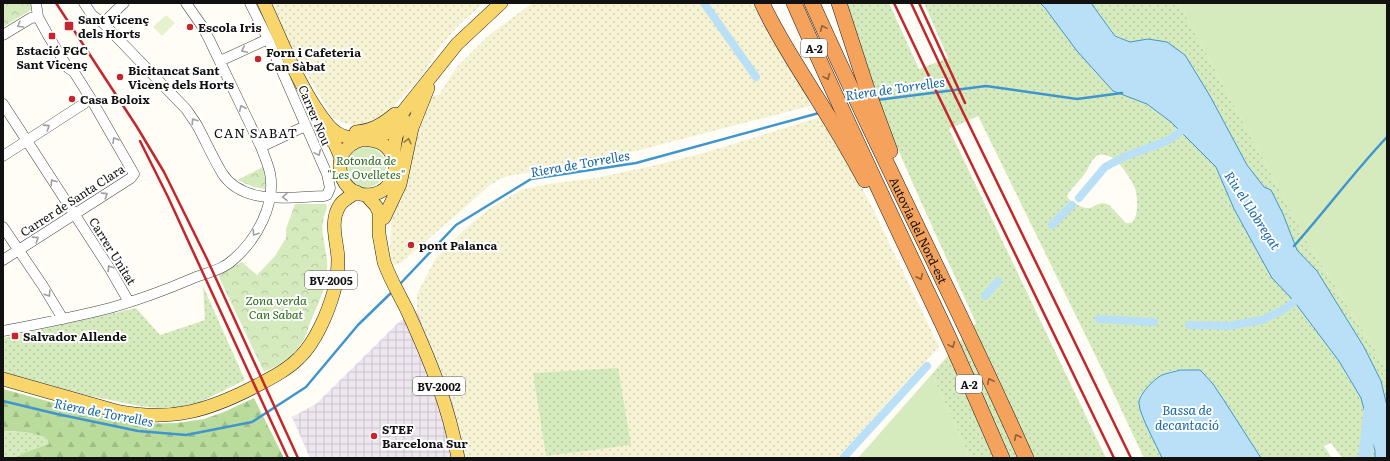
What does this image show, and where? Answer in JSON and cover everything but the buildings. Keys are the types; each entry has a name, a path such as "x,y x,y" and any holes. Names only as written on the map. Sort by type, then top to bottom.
{"highway":[{"path":"758,3 765,9 817,98 844,129"},
{"name":"Autovia del Nord-est","path":"794,3 834,94 844,129 936,309 1002,458"},
{"name":"A-2","path":"812,3 850,90 873,123"},
{"path":"839,3 866,86 873,123"},
{"name":"Autovia del Nord-est","path":"873,123 898,172 898,188 961,317 1026,458"}],"main road":[{"path":"257,3 310,112 317,124 335,144 341,158"},
{"path":"264,3 298,76 316,108 325,120 336,133 343,137 382,143 393,156"},
{"path":"341,176 341,158 346,149 352,144 380,137 386,133 404,109 419,93 456,44 501,3"},
{"path":"384,218 400,184 403,174 406,148 412,128 423,98 438,67"},
{"path":"325,120 348,131 354,132 370,130 384,123 419,93"},
{"path":"393,156 394,142 398,129 410,112 419,93"},
{"name":"BV-2002","path":"384,262 384,199 388,185 394,174 393,156"},
{"name":"BV-2002","path":"341,176 348,187 361,194 376,206 379,212 379,234 384,262 410,317 444,399 458,458"},
{"name":"BV-2005","path":"281,372 297,355 310,337 330,287 332,262 329,222 330,214 340,193 341,176"},
{"path":"361,194 380,192 388,185"},
{"name":"BV-2005","path":"3,379 116,411 157,416 183,414 216,404 251,389 281,372 300,357 313,340 334,292 338,269 334,229 336,212 346,199 361,194"}],"street":[{"path":"3,156 91,99 74,72 68,68 38,17 36,3"},
{"path":"84,3 92,15 102,23 186,109 197,125 222,173 231,184 245,192 270,197"},
{"path":"102,23 124,3"},
{"path":"3,331 110,308 186,282 234,260 246,247 258,230 266,212 270,197 270,174 261,147 220,61 202,26 186,3"},
{"name":"Carrer Nou","path":"250,3 268,39 330,183 330,188 327,195 324,196 270,197"},
{"path":"3,35 32,18 38,17"},
{"path":"220,61 268,39"},
{"name":"Carrer de Santa Clara","path":"3,260 131,178 134,174 91,99"},
{"name":"Carrer Unitat","path":"3,104 75,214 129,302"},
{"path":"261,147 306,127"},
{"path":"3,227 43,286 63,319"}],"shaded area":[{"path":"269,3 483,3 449,36 439,48 422,76 386,114 378,121 359,126 344,123 332,117 293,50"},
{"path":"532,3 751,3 756,7 807,95 810,106 593,162 508,176 489,186 401,263 392,266 390,248 392,215 410,153 430,96 439,95 456,68 488,36"},
{"path":"820,117 834,136 874,211 939,347 837,458 466,458 453,403 417,310 417,294 436,258 464,230 488,210 521,190 548,184 595,178 652,166 704,153"},
{"path":"417,310 453,403 466,458 310,458 292,417 316,404 400,321"}],"green space":[{"path":"3,3 33,4 31,10 3,27"},
{"path":"842,3 889,3 919,69 948,58 924,3 1040,3 1113,91 1147,104 1171,122 1216,167 1234,209 1272,277 1293,300 1339,361 1361,398 1375,451 1375,458 1342,458 1331,443 1324,446 1332,458 1261,458 1213,384 1203,373 1187,369 1176,370 1161,376 1140,396 1144,418 1162,458 1144,458 978,116 949,129 1106,458 970,458 932,374 976,323 886,122","holes":["1098,155 1107,155 1116,160 1126,172 1135,188 1137,197 1137,212 1131,223 1126,223 1109,205 1104,203 1091,208 1082,207 1070,200 1067,196 1070,190 1081,179 1093,159"]},
{"path":"1091,3 1179,3 1308,243 1387,369 1387,406 1381,381 1364,347 1317,271 1297,250 1283,214 1271,190 1264,188 1247,165 1210,96 1185,55 1148,39 1130,42 1115,35"},
{"path":"1179,3 1387,3 1387,369 1308,243"},
{"path":"166,15 175,23 162,36 153,27"},
{"name":"Rotonda de \"Les Ovelletes\"","path":"370,147 377,150 383,156 386,167 385,175 377,184 370,187 362,187 355,184 347,175 346,163 349,156 358,148"},
{"path":"263,167 266,181 265,189 254,187 237,180"},
{"name":"Zona verda Can Sabat","path":"295,204 326,204 327,208 323,222 323,234 327,261 325,285 303,340 290,356 264,372 218,275 242,262 257,275 275,256 286,238 286,229"},
{"path":"203,286 245,380 200,402 169,409 139,406 86,395 3,372 3,338 136,308 160,335 205,320"},
{"path":"618,368 631,445 546,456 533,373"},
{"path":"932,374 970,458 858,458"},
{"path":"3,389 132,424 177,423 204,419 224,412 254,398 284,458 15,458 49,444 47,438 37,434 3,431"},
{"path":"3,431 37,434 48,438 49,445 24,453 15,458 3,458"}],"water":[{"path":"1040,3 1091,3 1115,36 1130,42 1148,39 1167,42 1185,55 1210,96 1247,165 1264,187 1271,190 1283,214 1297,250 1317,271 1364,347 1381,381 1387,406 1387,458 1375,458 1375,451 1361,398 1339,361 1293,300 1272,278 1234,209 1216,167 1171,122 1147,104 1113,91 1077,51"},
{"name":"Bassa de decantació","path":"1180,370 1200,370 1204,374 1213,384 1261,458 1162,458 1142,416 1139,400 1147,388 1159,377 1164,374"}],"waterway":[{"path":"704,3 756,77"},
{"name":"Riera de Torrelles","path":"877,100 986,86 1077,99 1122,93"},
{"name":"Riera de Torrelles","path":"399,285 456,225 531,179 636,163 819,113"},
{"path":"1079,198 1105,167 1126,156 1167,141 1190,125"},
{"path":"1294,246 1387,137"},
{"path":"1052,225 1072,205"},
{"path":"985,296 998,281"},
{"name":"Riera de Torrelles","path":"3,401 138,431 186,435 252,422 306,387 358,325 393,291"},
{"path":"1189,325 1228,326 1262,320 1283,310 1302,296"},
{"path":"1099,319 1154,322"},
{"path":"843,458 927,366"},
{"name":"Riu el Llobregat","path":"1365,458 1371,408"}],"railway":[{"path":"56,3 137,127 164,172 207,259 298,458"},
{"path":"894,3 1114,458"},
{"path":"911,3 1131,458"},
{"path":"919,3 965,103"},
{"path":"140,141 168,197 288,458"}],"place":[{"name":"Sant Vicenç dels Horts","path":"69,26"},
{"name":"Escola Iris","path":"190,27"},
{"name":"Estació FGC Sant Vicenç","path":"52,36"},
{"name":"Forn i Cafeteria Can Sàbat","path":"258,59"},
{"name":"Bicitancat Sant Vicenç dels Horts","path":"120,77"},
{"name":"Casa Boloix","path":"72,99"},
{"name":"pont Palanca","path":"411,245"},
{"name":"Salvador Allende","path":"15,336"},
{"name":"STEF Barcelona Sur","path":"374,436"}],"district":[{"name":"CAN SABAT","path":"256,132"}]}
